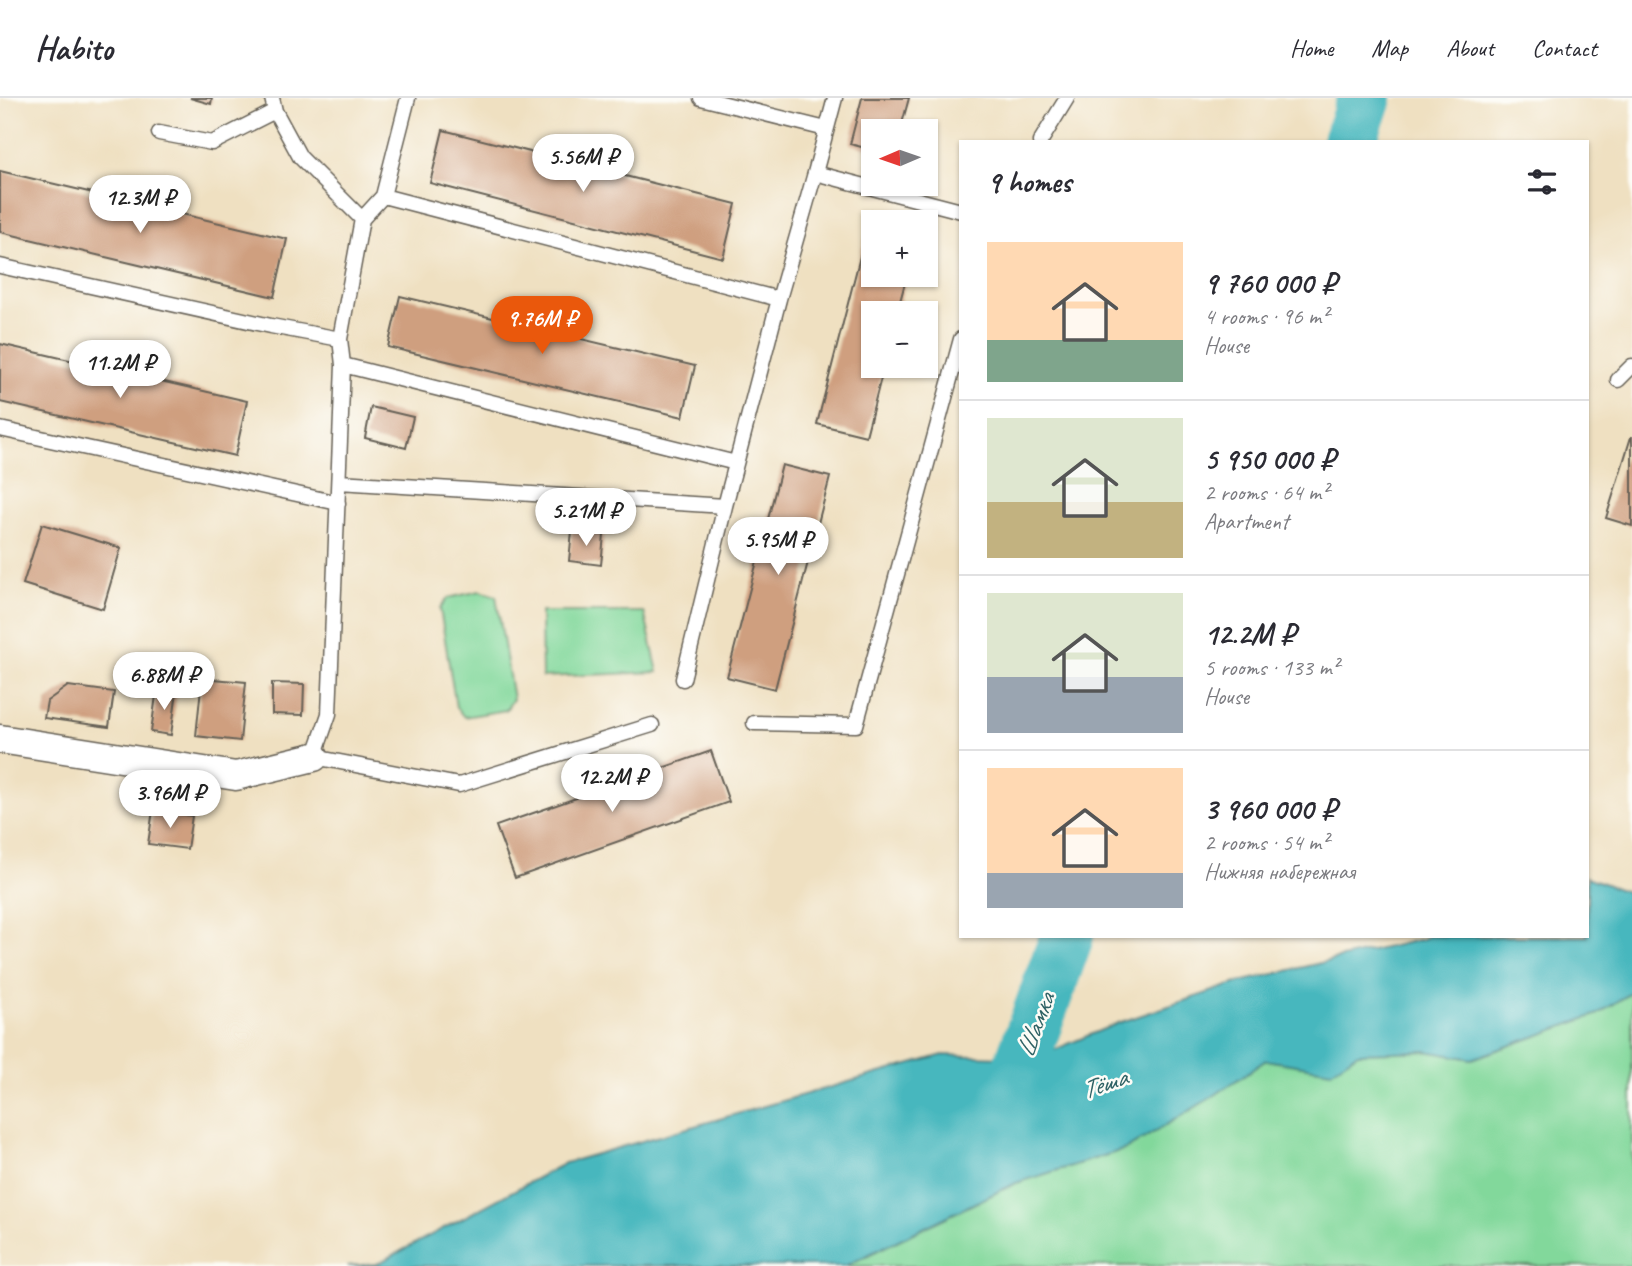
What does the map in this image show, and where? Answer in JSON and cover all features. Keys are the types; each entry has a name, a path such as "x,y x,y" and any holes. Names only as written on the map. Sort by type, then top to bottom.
{"street":[{"path":"0,739 236,776 314,757"}],"lane":[{"path":"408,98 383,196 362,219 340,339 344,365 329,714 314,757 459,785 652,724"},
{"path":"701,98 826,129"},
{"path":"683,679 736,463 835,98"},
{"path":"1041,140 1067,98"},
{"path":"159,133 212,143 274,104 300,157 362,219"},
{"path":"815,173 959,210"},
{"path":"383,196 779,299"},
{"path":"0,266 340,339"},
{"path":"754,723 856,725 959,346"},
{"path":"344,365 736,463"},
{"path":"1618,380 1632,366"},
{"path":"0,429 338,503"},
{"path":"339,482 725,506"}],"green space":[{"path":"480,591 496,596 513,699 506,710 464,717 456,707 440,609 448,598"},
{"path":"541,612 644,612 658,672 542,677"},
{"path":"1632,992 1632,1266 845,1266 1016,1183 1126,1149 1212,1097 1266,1060 1331,1070 1358,1053 1426,1051 1472,1059 1598,1014"}],"water":[{"name":"Тёша","path":"1589,878 1632,894 1632,992 1598,1014 1472,1059 1426,1051 1358,1053 1331,1071 1266,1060 1212,1097 1126,1149 1016,1183 845,1266 347,1266 377,1264 565,1163 943,1055 1035,1058 1118,1023 1240,982 1422,939 1589,938"}],"building":[{"path":"190,98 212,98 211,104"},
{"path":"862,98 909,98 903,119 861,119 861,147 850,144"},
{"path":"443,130 736,204 723,258 430,183"},
{"path":"0,171 287,239 274,297 0,232"},
{"path":"861,253 861,287 904,287 900,301 861,301 861,378 881,378 866,436 817,424"},
{"path":"400,296 695,366 683,417 388,347"},
{"path":"0,344 247,401 235,456 0,402"},
{"path":"371,407 413,417 406,448 365,438"},
{"path":"1632,437 1632,526 1606,518"},
{"path":"782,465 830,477 775,689 727,677"},
{"path":"42,524 121,548 103,609 23,584"},
{"path":"572,531 604,535 601,565 569,561"},
{"path":"202,678 246,682 240,741 196,736"},
{"path":"272,683 304,684 303,715 272,714"},
{"path":"68,686 114,692 109,727 44,718 47,701"},
{"path":"157,688 177,691 171,735 151,732"},
{"path":"711,751 729,802 515,878 496,826"},
{"path":"153,810 192,816 187,849 148,844"}],"waterway":[{"name":"Шамка","path":"1350,140 1365,98"},
{"name":"Шамка","path":"1003,1114 1066,938"}]}
